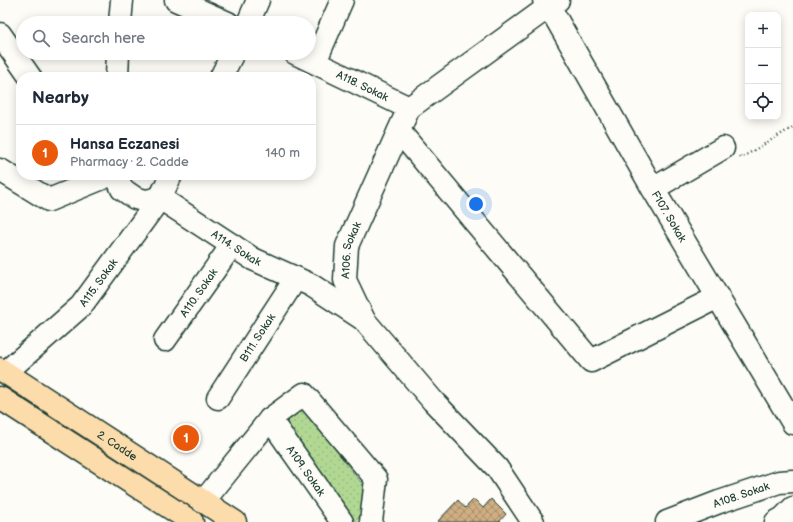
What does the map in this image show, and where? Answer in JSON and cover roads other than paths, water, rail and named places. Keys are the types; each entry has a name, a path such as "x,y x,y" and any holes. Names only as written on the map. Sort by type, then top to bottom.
{"main road":[{"name":"2. Cadde","path":"3,371 235,522"},
{"name":"2. Cadde","path":"0,398 189,521"}],"street":[{"path":"121,16 122,0"},
{"path":"176,0 212,16"},
{"path":"251,16 258,0"},
{"path":"316,60 342,0"},
{"name":"A106. Sokak","path":"533,522 497,468 433,401 364,320 345,280 347,246 409,108 550,2"},
{"name":"F107. Sokak","path":"550,2 653,189 793,423"},
{"path":"0,34 16,57"},
{"path":"18,60 27,72"},
{"path":"117,72 118,60"},
{"path":"224,72 230,60"},
{"name":"A118. Sokak","path":"311,60 409,108"},
{"path":"399,130 591,361 718,298"},
{"path":"653,189 732,153"},
{"path":"0,170 16,180"},
{"path":"16,180 49,200 98,180"},
{"path":"118,180 122,189 135,198 146,200 160,198"},
{"name":"A115. Sokak","path":"3,371 81,306 160,198 169,180"},
{"name":"A114. Sokak","path":"160,198 253,259 311,285 364,320"},
{"name":"A110. Sokak","path":"165,340 232,245"},
{"name":"B111. Sokak","path":"218,398 296,278"},
{"path":"203,502 270,420 304,394 376,479 371,522"},
{"name":"A109. Sokak","path":"270,420 342,522"},
{"name":"A108. Sokak","path":"667,522 719,502 779,482 793,481"},
{"path":"776,522 783,518 793,508"}],"place":[{"name":"Hansa Eczanesi","path":"186,438"}]}
